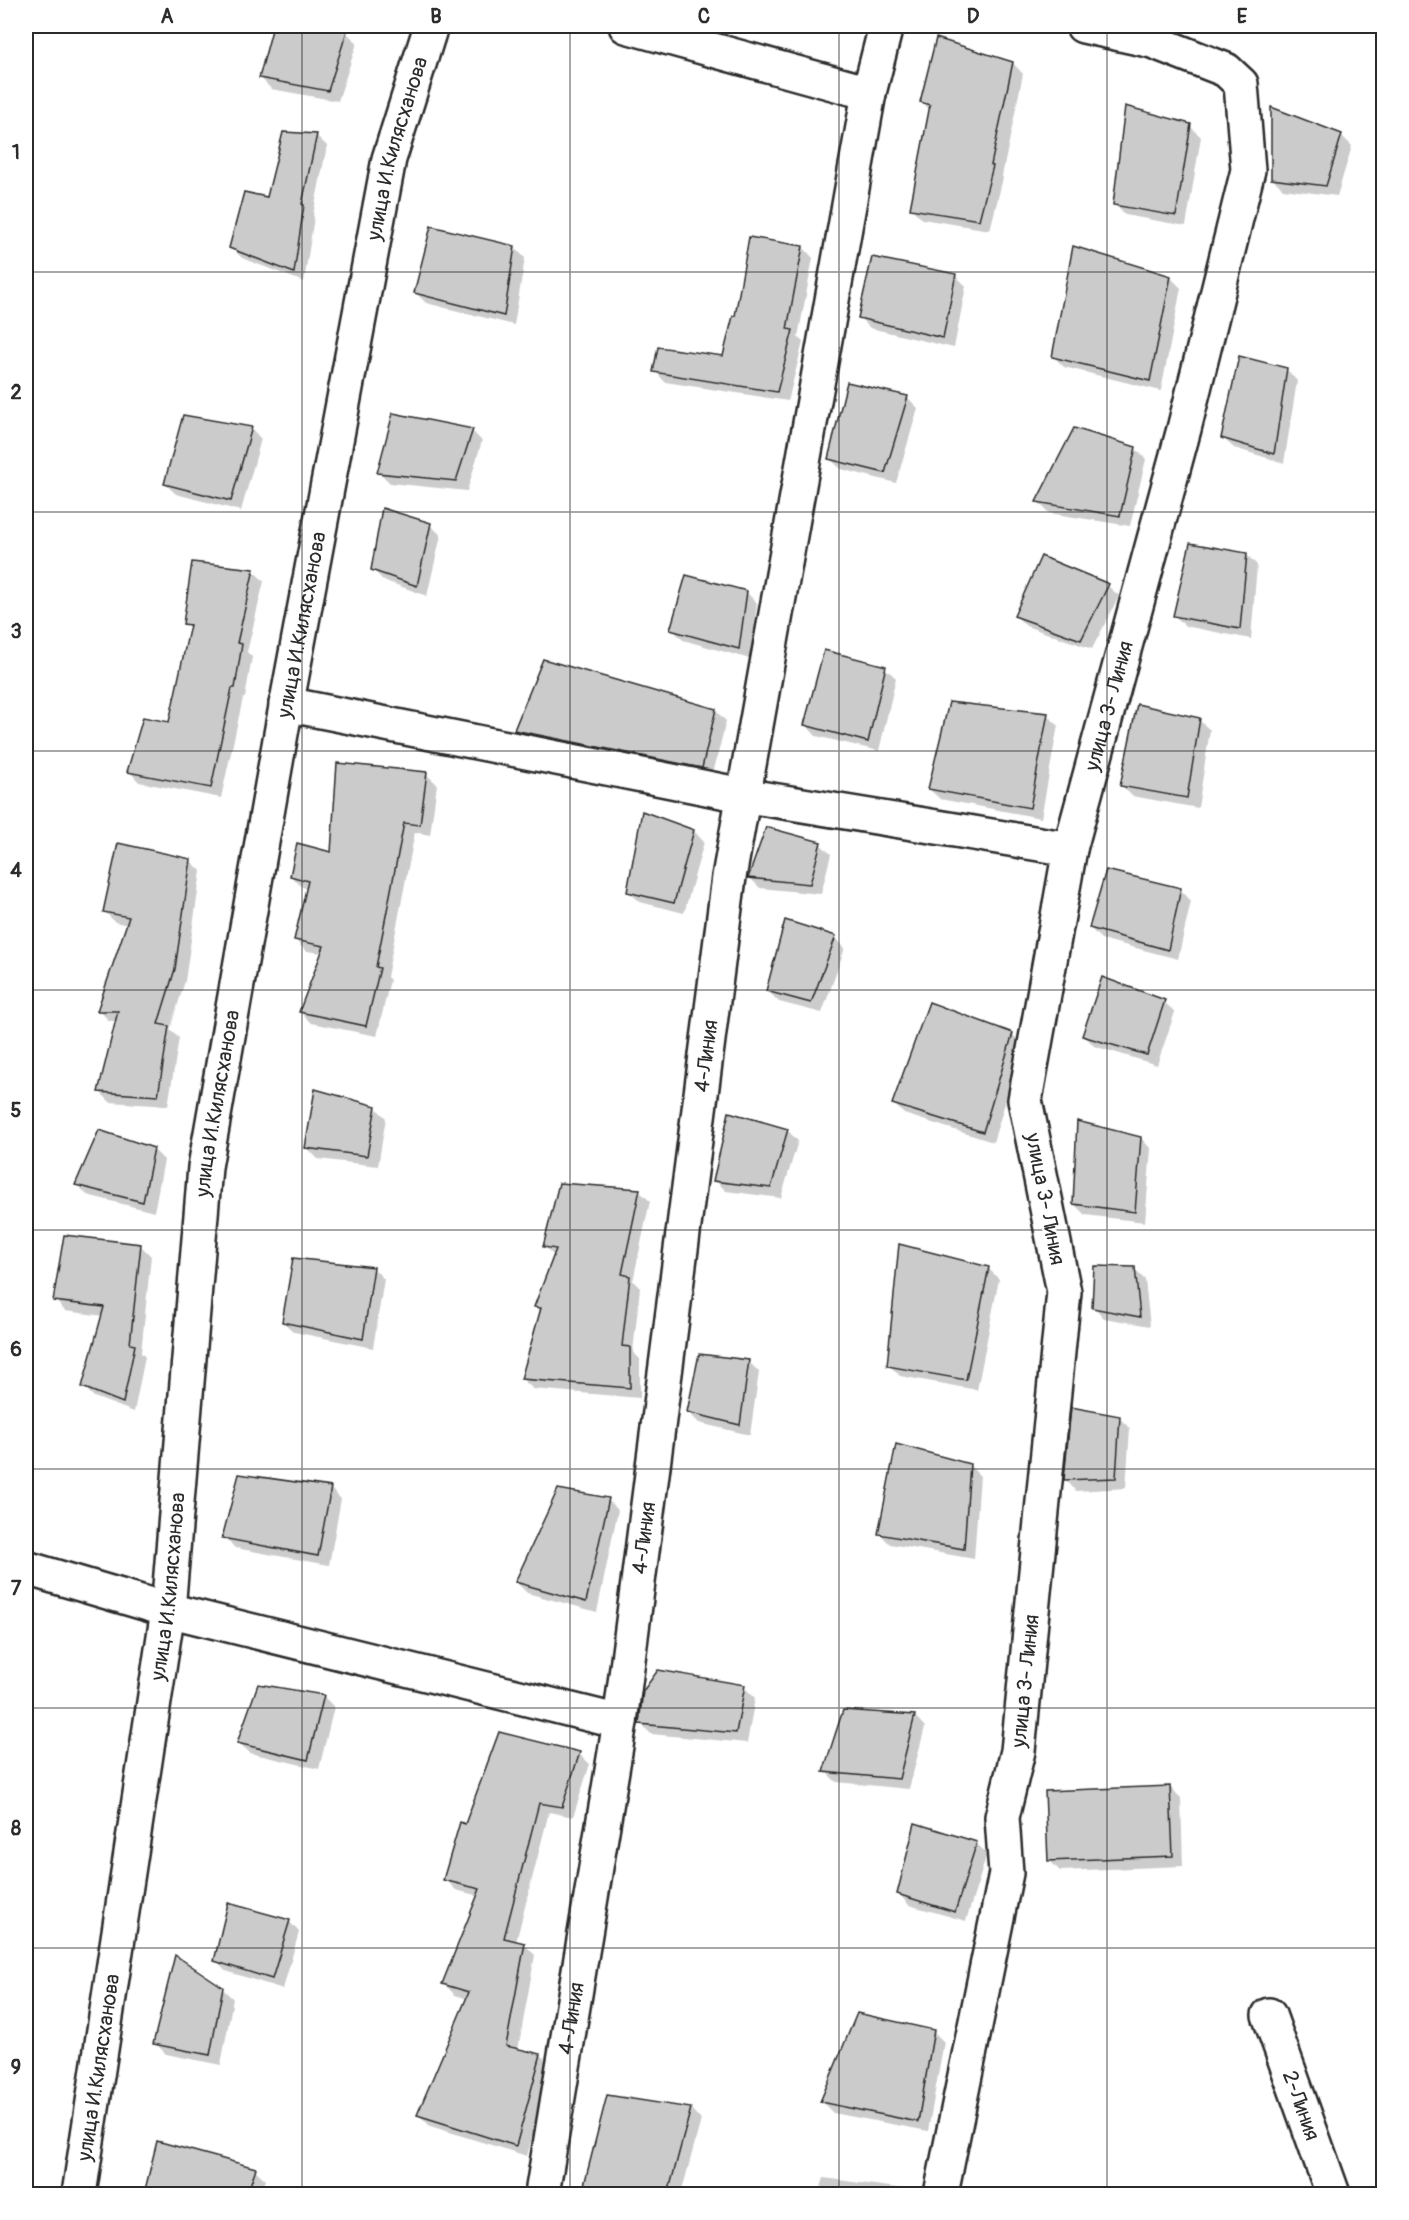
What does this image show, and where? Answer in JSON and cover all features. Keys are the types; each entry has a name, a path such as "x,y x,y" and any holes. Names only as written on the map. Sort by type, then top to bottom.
{"street":[{"name":"улица И.Килясханова","path":"79,2194 168,1610 205,1167 286,704 389,159 430,26"},
{"path":"626,26 869,93"},
{"name":"4-Линия","path":"542,2194 620,1722 729,877 742,795 869,93 886,26"},
{"name":"улица 3- Линия","path":"941,2194 1006,1873 1002,1817 1018,1751 1064,1292 1025,1100 1070,849 1184,429 1248,170 1241,84 1226,70 1153,33 1083,26"},
{"path":"286,704 742,795 1070,849"},
{"path":"26,1568 168,1610 620,1722"},
{"name":"2-Линия","path":"1269,2015 1333,2194"}],"building":[{"path":"273,26 333,26 347,31 328,91 259,78"},
{"path":"936,38 1013,62 991,165 993,166 979,220 910,209 930,105 920,102"},
{"path":"1125,106 1191,124 1176,216 1113,205"},
{"path":"1271,107 1342,134 1326,186 1271,179"},
{"path":"283,132 317,134 302,204 304,205 294,273 229,248 244,192 267,197"},
{"path":"431,226 515,246 504,316 414,293"},
{"path":"749,237 803,246 787,329 793,330 777,392 653,372 658,347 723,356 733,316 735,316"},
{"path":"1073,246 1171,276 1150,381 1052,357"},
{"path":"872,257 956,274 943,338 858,318"},
{"path":"1239,356 1287,368 1274,454 1221,438"},
{"path":"847,382 908,396 885,473 828,459"},
{"path":"393,413 473,429 456,481 377,473"},
{"path":"183,415 252,427 231,501 164,484"},
{"path":"1074,428 1136,447 1120,516 1036,502"},
{"path":"382,508 431,523 417,586 371,570"},
{"path":"1190,543 1247,553 1240,629 1173,616"},
{"path":"1041,556 1109,584 1081,640 1014,616"},
{"path":"192,562 254,569 237,643 242,644 235,688 232,688 211,788 127,772 143,717 169,722 190,625 183,624"},
{"path":"686,575 747,591 739,649 670,630"},
{"path":"824,650 886,666 868,742 804,725"},
{"path":"543,659 716,709 702,768 514,730"},
{"path":"949,702 1048,713 1030,808 928,789"},
{"path":"1137,704 1200,718 1187,798 1120,786"},
{"path":"337,763 427,772 420,825 404,823 376,967 380,968 366,1026 299,1012 324,946 294,940 308,881 290,876 297,843 331,852"},
{"path":"642,811 694,830 674,903 627,892"},
{"path":"766,827 821,842 810,884 748,878"},
{"path":"118,843 191,859 175,969 158,1024 169,1026 158,1096 98,1092 118,1011 97,1011 129,917 103,912"},
{"path":"1106,870 1181,888 1168,950 1089,928"},
{"path":"785,920 836,936 811,1003 766,991"},
{"path":"1102,977 1165,1000 1147,1055 1082,1036"},
{"path":"929,1002 1013,1033 983,1132 892,1104"},
{"path":"315,1089 376,1106 367,1156 305,1148"},
{"path":"729,1112 788,1129 771,1188 713,1181"},
{"path":"1077,1121 1141,1137 1135,1212 1073,1204"},
{"path":"99,1130 154,1148 143,1202 75,1185"},
{"path":"559,1183 640,1189 622,1274 630,1276 622,1346 630,1347 630,1388 521,1379 541,1308 534,1307 556,1249 543,1247"},
{"path":"64,1235 141,1244 130,1344 135,1345 123,1403 82,1387 104,1307 53,1301"},
{"path":"899,1244 989,1267 966,1380 887,1366"},
{"path":"293,1258 374,1267 363,1339 282,1322"},
{"path":"1094,1266 1135,1267 1140,1317 1092,1308"},
{"path":"699,1354 749,1360 740,1425 687,1412"},
{"path":"1071,1407 1120,1416 1116,1478 1064,1480"},
{"path":"896,1444 970,1464 964,1549 878,1534"},
{"path":"239,1474 331,1487 318,1556 222,1538"},
{"path":"558,1489 609,1498 586,1602 515,1582"},
{"path":"658,1670 745,1685 736,1733 639,1724 643,1691"},
{"path":"258,1684 324,1695 308,1760 237,1743"},
{"path":"843,1710 915,1715 899,1779 823,1772"},
{"path":"499,1732 580,1752 562,1807 539,1803 504,1938 525,1943 506,2046 541,2054 516,2146 417,2115 469,1992 442,1984 480,1889 443,1880 460,1822 465,1824"},
{"path":"1170,1786 1173,1856 1048,1861 1045,1791"},
{"path":"915,1823 977,1842 955,1912 897,1894"},
{"path":"228,1903 290,1920 272,1979 214,1961"},
{"path":"175,1955 223,1987 210,2055 153,2044"},
{"path":"857,2013 934,2030 918,2122 820,2102"},
{"path":"607,2095 691,2108 668,2194 615,2194 584,2185"},
{"path":"157,2141 256,2168 247,2194 144,2194"}]}
